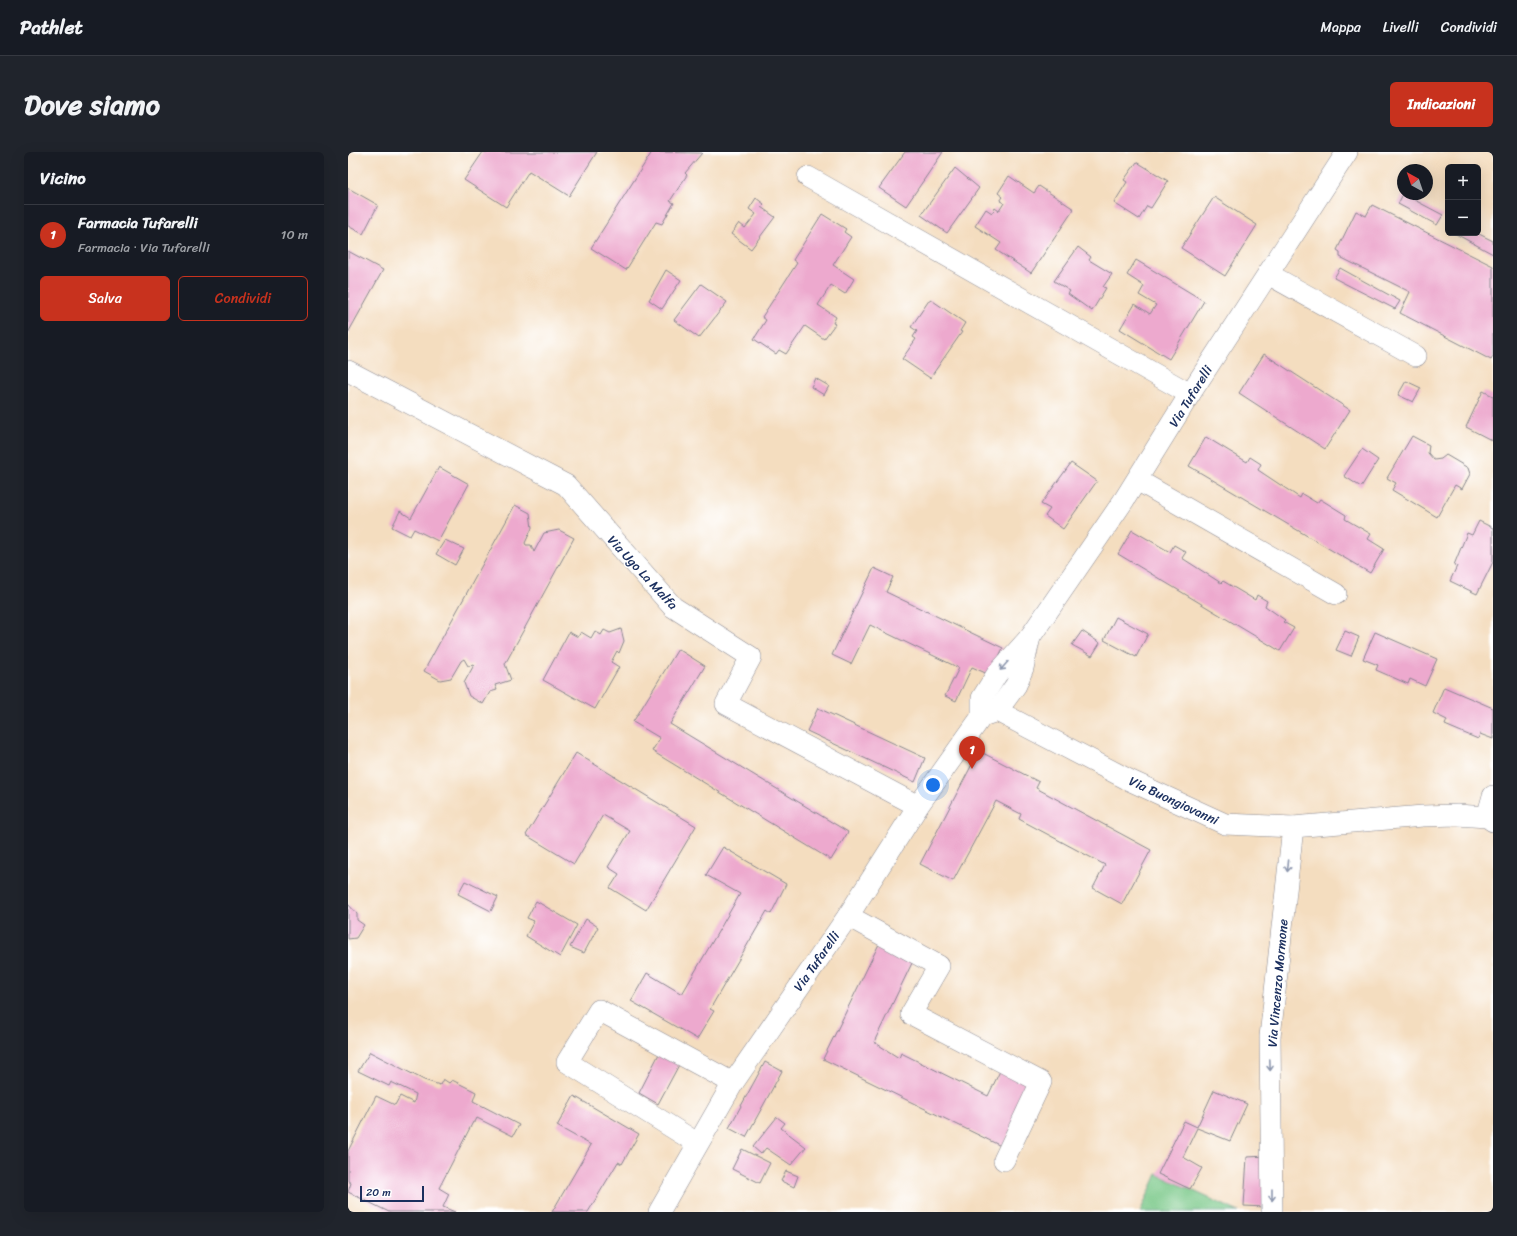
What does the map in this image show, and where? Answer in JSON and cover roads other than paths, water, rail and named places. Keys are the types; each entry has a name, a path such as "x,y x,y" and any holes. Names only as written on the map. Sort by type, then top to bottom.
{"street":[{"name":"Via Tufarelli","path":"659,1212 697,1143 733,1083 848,916 918,806 989,713 1016,684 1023,668 1030,637 1137,480 1190,394 1346,152"},
{"path":"808,177 1190,394"},
{"path":"1268,274 1416,356"},
{"name":"Via Ugo La Malfa","path":"348,371 566,485 673,607 751,657 726,704 918,806"},
{"path":"1137,480 1336,594"},
{"name":"Via Buongiovanni","path":"989,713 1225,824 1292,827 1423,816 1457,815 1490,819 1493,796"},
{"name":"Via Vincenzo Mormone","path":"1272,1212 1270,1037 1292,827"},
{"path":"848,916 939,966 911,1014 1041,1082 1004,1160"},
{"path":"697,1143 566,1062 599,1010 733,1083"}],"place":[{"name":"Farmacia Tufarelli","path":"972,769"}]}
